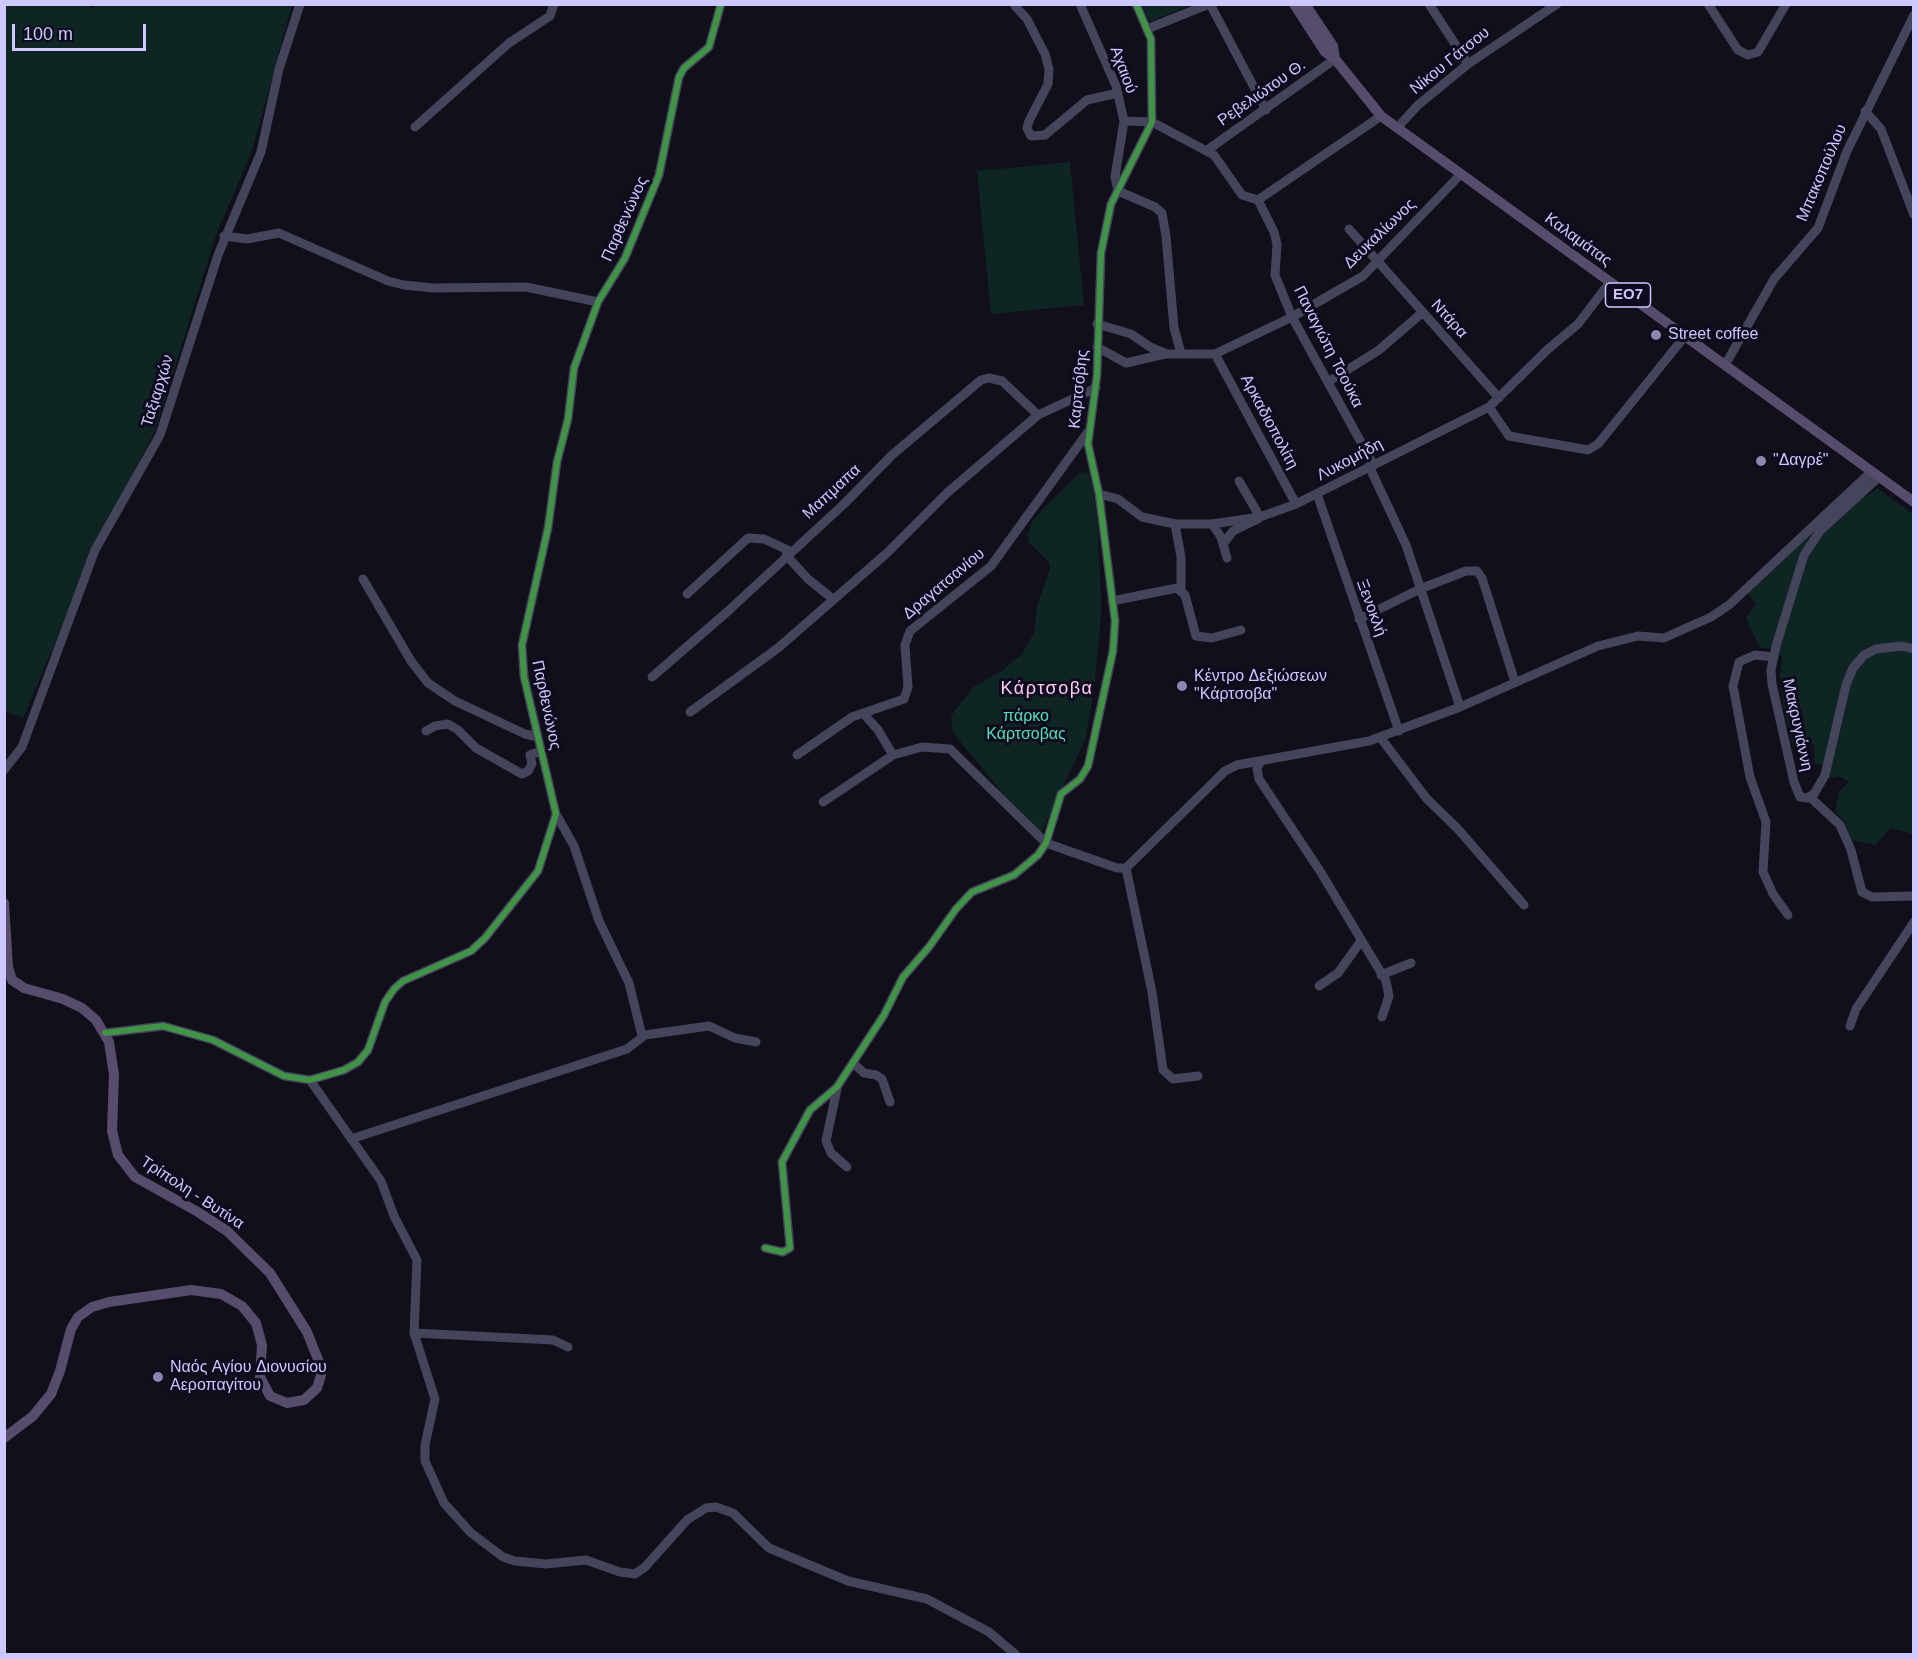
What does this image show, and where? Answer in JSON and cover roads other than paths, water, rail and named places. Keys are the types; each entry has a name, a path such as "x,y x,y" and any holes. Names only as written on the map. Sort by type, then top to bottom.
{"main road":[{"name":"Καλαμάτας","path":"1294,4 1325,52 1335,59 1381,116 1876,474"},
{"name":"Καλαμάτας","path":"1305,4 1333,46 1335,59"},
{"name":"ΕΟ7","path":"1876,474 1914,502"},
{"path":"4,903 8,968 12,980 24,988 63,999 82,1008 90,1014 105,1034"},
{"name":"Τρίπολη - Βυτίνα","path":"4,1438 33,1416 51,1394 60,1371 71,1329 78,1317 92,1307 109,1302 191,1290 221,1293 242,1306 256,1323 262,1345 260,1377 270,1396 287,1403 300,1402 311,1395 320,1380 320,1366 307,1332 270,1273 227,1232 198,1212 135,1177 118,1155 112,1131 114,1075 112,1053 105,1034"}],"street":[{"name":"Ταξιαρχών","path":"4,770 26,738 95,550 157,444 224,236 261,152 279,69 300,4"},
{"path":"415,127 509,43 550,16 554,4"},
{"name":"Παρθενώνος","path":"105,1034 152,1026 174,1028 213,1040 284,1076 310,1080 344,1070 364,1056 385,1002 394,988 403,981 464,955 485,938 538,871 556,814 523,670 523,637 548,528 557,462 568,419 574,368 598,302 625,258 659,175 679,77 684,68 709,46 721,4"},
{"name":"Αχαιού","path":"1080,4 1118,93 1124,121"},
{"name":"Καρτσόβης","path":"1046,843 1061,794 1080,779 1090,757 1113,651 1115,621 1099,494 1088,444 1088,432 1096,388 1101,254 1110,208 1152,122 1151,39 1136,4"},
{"path":"1147,29 1209,4 1266,110"},
{"path":"1429,4 1468,64"},
{"name":"Νίκου Γάτσου","path":"1397,128 1418,105 1468,64 1557,4"},
{"path":"1708,4 1738,50 1748,55 1758,52 1786,4"},
{"path":"1015,6 1027,19 1045,54 1049,69 1048,84 1029,121 1027,129 1031,136 1045,135 1086,100 1118,93"},
{"name":"Μπακοπούλου","path":"1725,365 1774,279 1818,228 1841,164 1914,15"},
{"name":"Ρεβελιώτου Θ.","path":"1206,151 1335,59"},
{"path":"1865,111 1881,129 1914,215"},
{"path":"1258,200 1381,116"},
{"path":"1152,122 1124,121 1115,177 1118,191 1155,207 1161,213 1166,236 1174,328 1181,353"},
{"name":"Παναγιώτη Τσούκα","path":"1152,122 1214,155 1242,195 1258,200 1274,232 1277,244 1275,275 1292,317 1371,465 1406,545 1460,707"},
{"name":"Δευκαλίωνος","path":"1215,354 1292,317 1362,276 1461,174"},
{"name":"Ντάρα","path":"1349,230 1499,398"},
{"path":"224,236 247,239 279,233 388,281 404,285 433,288 526,287 598,302"},
{"name":"Λυκομήδη","path":"1260,517 1317,494 1489,407 1540,356 1578,324 1610,282"},
{"path":"1328,382 1379,350 1423,312"},
{"path":"1097,324 1131,334 1150,347 1167,354"},
{"path":"1489,407 1509,436 1588,450 1598,444 1685,336"},
{"path":"1097,346 1119,360 1131,363 1167,354 1215,354"},
{"name":"Αρκαδιοπολίτη","path":"1215,354 1296,504"},
{"name":"Μαπμαπα","path":"652,677 727,612 788,553 844,504 892,455 981,380 989,378 1002,381 1038,415"},
{"path":"690,712 778,648 887,554 947,493 1038,415 1096,388"},
{"name":"Δραγατσανίου","path":"797,755 834,728 863,713 903,699 908,687 905,645 910,631 991,566 1088,432"},
{"path":"823,802 893,755 922,747 943,747 956,751 1028,828 1046,843 1117,868 1126,868 1225,771 1237,765 1380,737 1460,707 1598,646 1638,636 1664,638 1711,617 1729,605 1876,474"},
{"name":"Μακρυγιάννη","path":"1876,474 1821,531 1804,555 1774,657 1772,684 1794,782 1800,797 1810,797 1825,775 1846,685 1853,668 1864,655 1880,648 1902,646 1914,649"},
{"path":"1239,482 1260,517"},
{"path":"1099,494 1118,499 1142,518 1175,524 1212,524 1260,517"},
{"name":"Ξενοκλή","path":"1317,494 1399,731"},
{"path":"1224,543 1233,531 1255,523 1260,517"},
{"path":"1175,524 1181,557 1181,590 1196,636 1212,638 1241,630"},
{"path":"1212,524 1224,543 1227,558"},
{"path":"687,594 748,538 772,541 788,553 808,579 833,599"},
{"path":"1359,619 1420,589 1466,571 1479,573 1515,682"},
{"path":"363,579 407,655 428,683 455,701 525,734 538,737"},
{"path":"1112,601 1174,588 1181,590"},
{"path":"1774,657 1755,655 1739,662 1733,686 1750,777 1766,822 1763,872 1773,894 1788,915"},
{"path":"863,713 878,730 893,755"},
{"path":"426,731 439,724 448,724 458,730 476,748 522,774 528,771 532,764 530,755 542,750"},
{"path":"1380,737 1427,799 1457,828 1524,905"},
{"path":"1261,761 1257,768 1259,779 1320,871 1382,975 1389,996 1382,1017"},
{"path":"1810,797 1840,825 1851,850 1862,892 1872,897 1914,896"},
{"path":"556,814 574,846 599,921 629,983 642,1036"},
{"path":"765,1248 783,1252 790,1248 783,1157 810,1110 837,1087 884,1015 903,977 929,947 956,909 972,892 996,884 1032,861 1046,843"},
{"path":"1126,868 1152,992 1163,1070 1173,1079 1198,1076"},
{"path":"1850,1026 1856,1009 1914,922"},
{"path":"1319,986 1338,973 1361,941"},
{"path":"1382,975 1411,963"},
{"path":"351,1139 627,1049 642,1036 709,1026 735,1038 756,1042"},
{"path":"853,1063 864,1073 876,1075 882,1080 891,1102"},
{"path":"310,1080 381,1181 394,1216 417,1260 414,1333 435,1400 434,1415 425,1445 428,1470 451,1514 471,1533 503,1557 530,1564 586,1560 620,1572 635,1574 645,1568 687,1520 706,1508 716,1507 733,1513 769,1548 848,1581 927,1599 989,1632 1015,1654"},
{"path":"837,1087 826,1141 831,1153 847,1167"},
{"path":"414,1333 553,1340 568,1347"}],"place":[{"name":"Street coffee","path":"1656,335"},
{"name":"\"Δαγρέ\"","path":"1761,461"},
{"name":"Κέντρο Δεξιώσεων \"Κάρτσοβα\"","path":"1182,686"},
{"name":"Ναός Αγίου Διονυσίου Αεροπαγίτου","path":"158,1377"}],"district":[{"name":"Κάρτσοβα","path":"1047,689"}],"park label":[{"name":"πάρκο Κάρτσοβας","path":"1026,726"}]}
